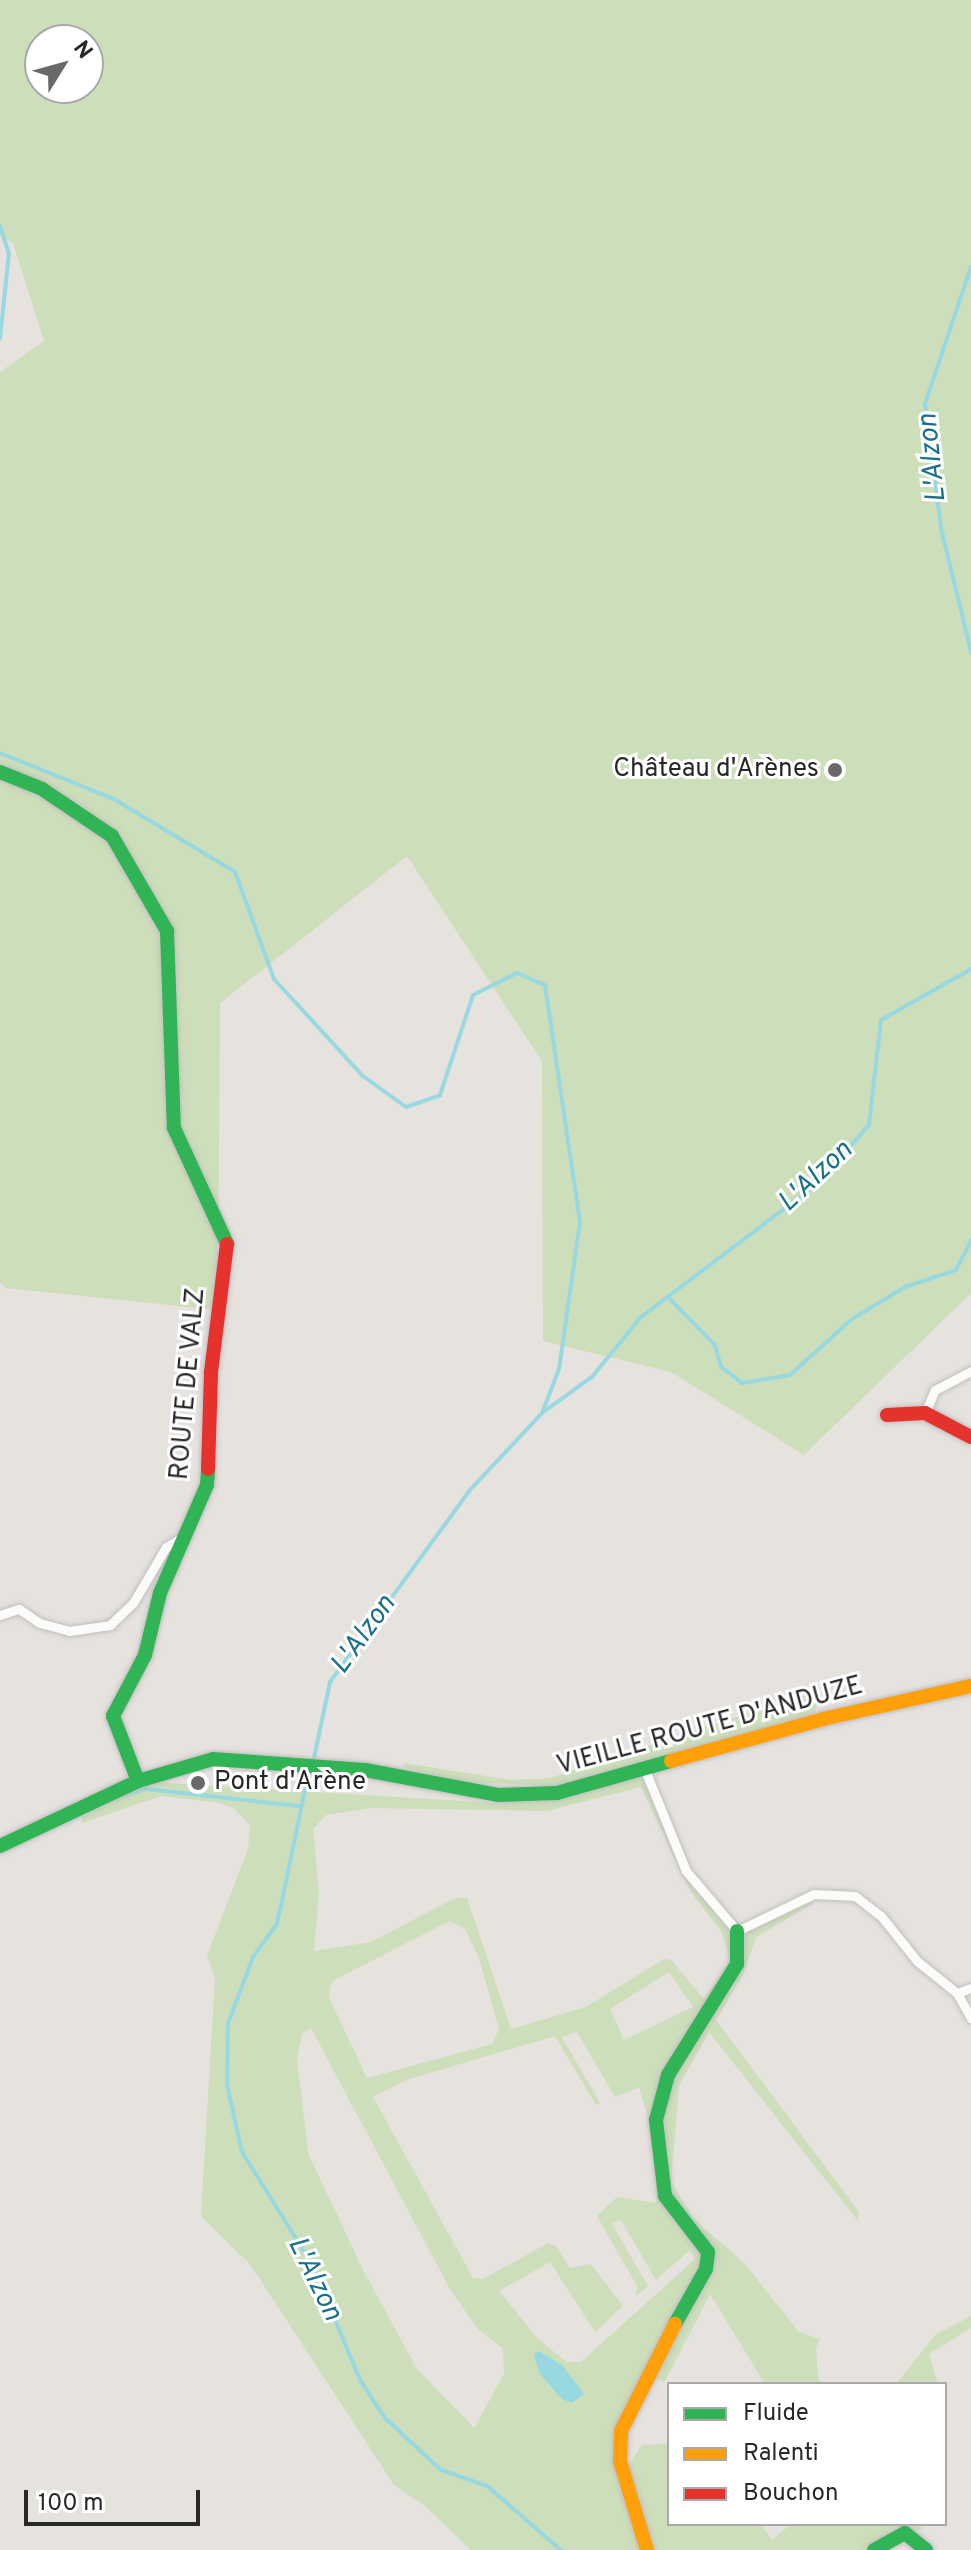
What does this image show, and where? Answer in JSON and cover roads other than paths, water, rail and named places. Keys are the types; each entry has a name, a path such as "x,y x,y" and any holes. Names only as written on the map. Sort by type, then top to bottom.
{"street":[{"name":"ROUTE DE VALZ","path":"0,772 42,789 112,836 167,931 174,1128 227,1243 211,1372 211,1465 160,1593 145,1655 115,1705 115,1727 138,1781"},
{"path":"925,1413 935,1390 971,1371"},
{"path":"887,1415 925,1413 971,1437"},
{"path":"0,1615 19,1609 40,1623 69,1631 110,1625 133,1603 166,1547 181,1538"},
{"name":"VIEILLE ROUTE D'ANDUZE","path":"0,1846 138,1781 177,1767 239,1759 365,1770 498,1795 557,1793 823,1719 971,1686"},
{"path":"645,1770 686,1871 737,1931 737,1964 668,2075 656,2120 665,2196 702,2240 706,2269 625,2418 620,2461 647,2550"},
{"path":"737,1931 814,1894 839,1891 873,1908 917,1961 957,1993 971,2018"},
{"path":"957,1993 971,1988"},
{"path":"874,2550 905,2533 926,2550"}],"water":[{"path":"539,2351 563,2366 584,2394 572,2403 562,2399 539,2373 534,2354"}],"waterway":[{"path":"0,226 9,253 0,339"},
{"name":"L'Alzon","path":"971,267 925,404 941,528 971,652"},
{"path":"0,753 114,799 235,872 274,979 363,1076 406,1107 440,1095 473,995 517,973 545,985 580,1222 559,1369 543,1411"},
{"name":"L'Alzon","path":"313,1763 330,1682 470,1490 542,1413 592,1377 641,1317 818,1183 869,1125 881,1020 971,969"},
{"path":"668,1297 715,1345 721,1367 742,1383 790,1375 852,1319 905,1287 956,1270 971,1240"},
{"name":"L'Alzon","path":"309,1771 277,1924 253,1957 228,2023 227,2085 242,2152 312,2264 360,2380 385,2418 441,2470 487,2486 561,2550"},
{"path":"121,1796 146,1789 298,1806"}],"place":[{"name":"Château d'Arènes","path":"835,770"},
{"name":"Pont d'Arène","path":"198,1783"}]}
